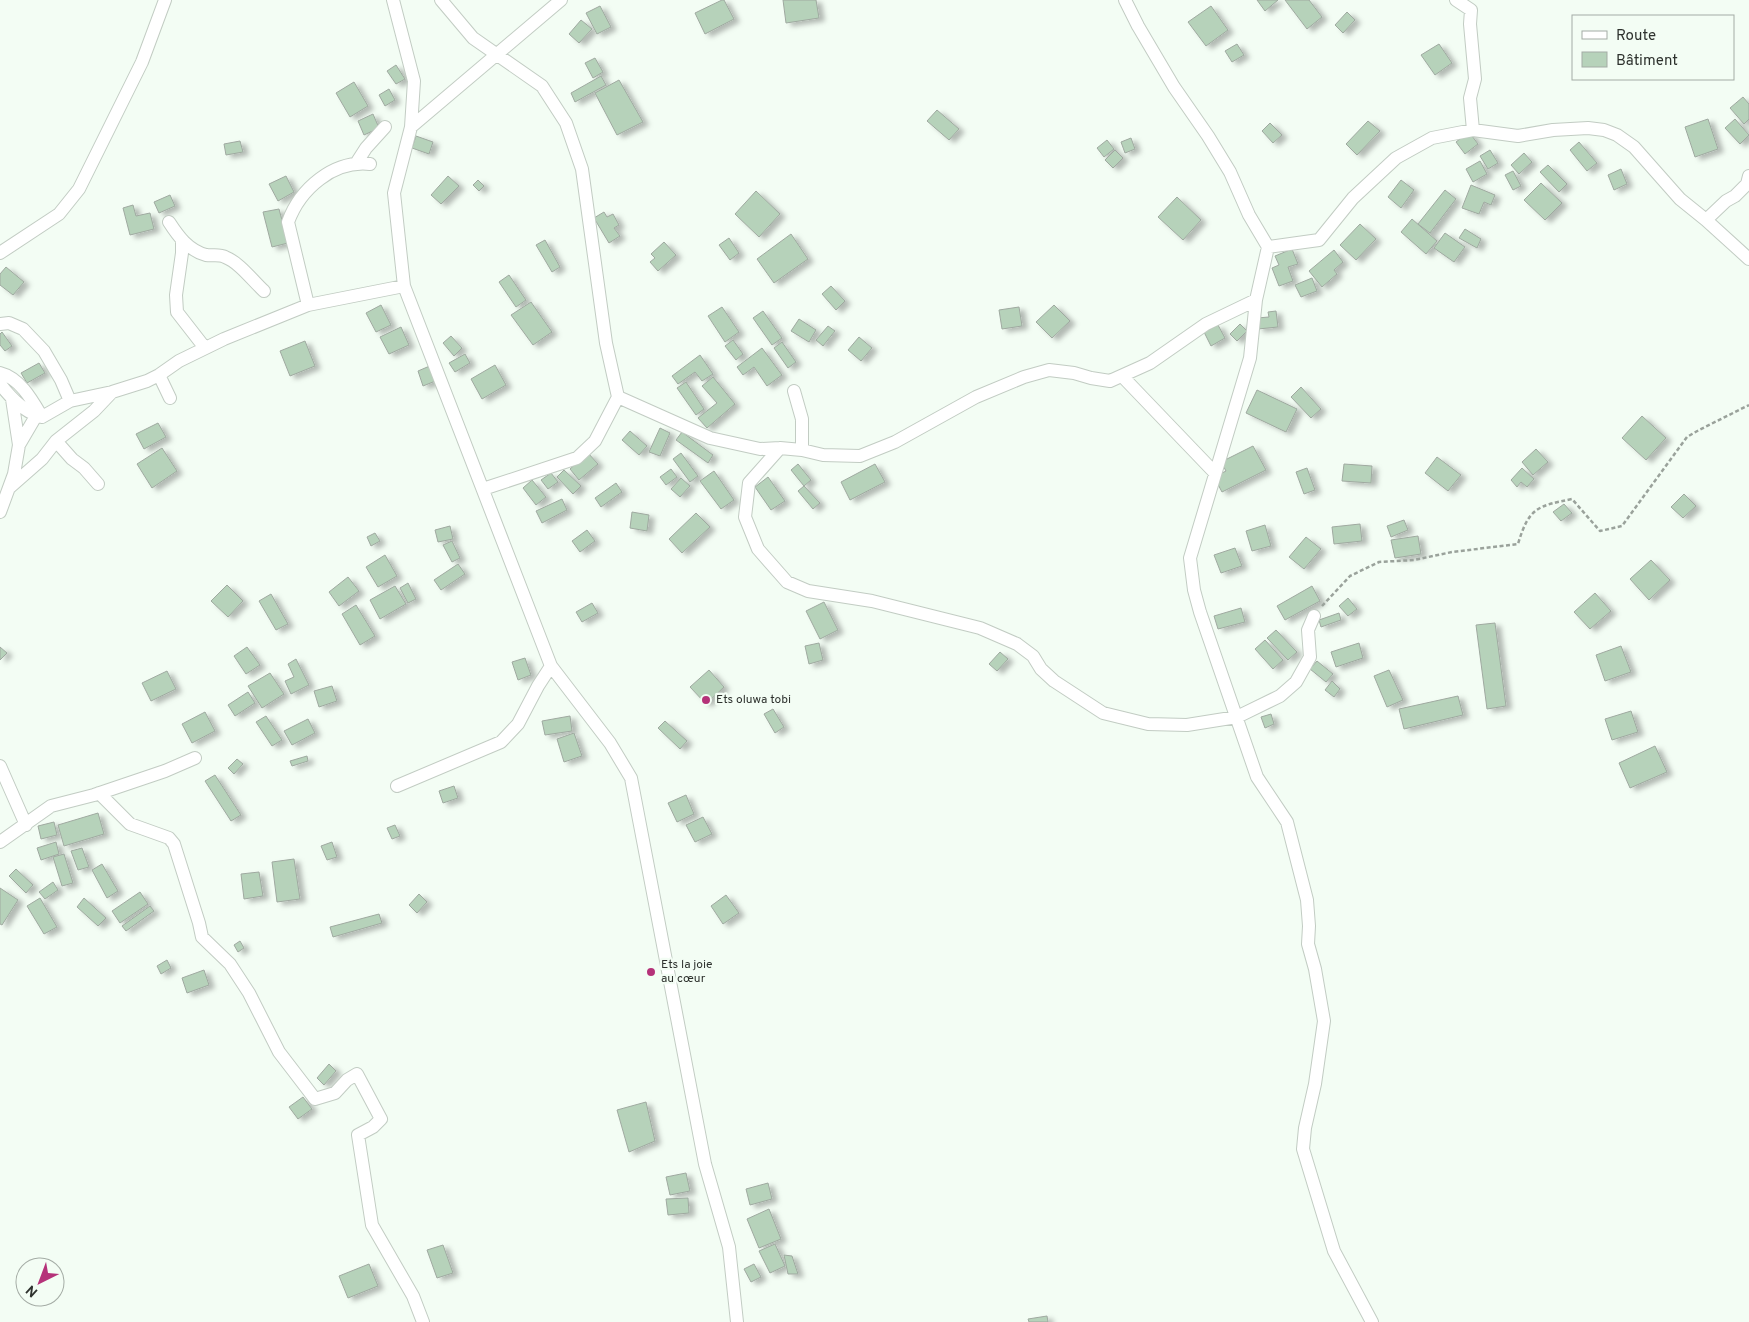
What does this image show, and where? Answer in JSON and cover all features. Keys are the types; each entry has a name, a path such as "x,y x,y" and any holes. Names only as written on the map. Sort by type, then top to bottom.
{"street":[{"path":"0,253 59,214 79,189 142,62 165,0"},
{"path":"393,0 414,81 411,127 394,193 404,286 551,666 610,743 631,778 705,1164 730,1247 737,1322"},
{"path":"441,0 473,38 542,86 566,122 582,169 606,343 618,397 595,441 577,458 483,489"},
{"path":"411,127 561,0"},
{"path":"1126,0 1138,26 1174,87 1230,172 1249,214 1268,246 1256,300 1250,358 1190,558 1194,590 1200,612 1258,777 1287,822 1307,900 1308,944 1315,968 1324,1021 1303,1149 1334,1251 1372,1322"},
{"path":"1456,0 1471,10 1475,79 1470,98 1473,130"},
{"path":"308,305 288,222 292,210 300,196 330,172 364,163 366,148 385,126"},
{"path":"1268,246 1319,240 1353,198 1396,158 1432,138 1473,130 1518,136 1553,130 1588,128 1604,130 1617,135 1634,148 1680,199 1749,259"},
{"path":"1706,220 1748,184 1749,176"},
{"path":"1734,196 1749,191"},
{"path":"169,222 182,240 202,253 223,255 233,261 264,291"},
{"path":"182,240 176,295 178,312 205,348"},
{"path":"19,445 39,416 70,401 112,392 159,375 205,348 308,305 404,286"},
{"path":"618,397 710,438 760,449 780,448 802,450 823,455 860,456 895,442 976,397 1024,377 1049,370 1110,381 1150,363 1206,324 1256,300"},
{"path":"0,324 9,323 23,329 44,351 61,380 70,401"},
{"path":"0,373 6,374 30,396 39,416"},
{"path":"159,375 170,398"},
{"path":"1122,376 1215,473"},
{"path":"0,384 12,399 39,416"},
{"path":"9,488 42,459 52,448 56,440 94,410 112,392"},
{"path":"794,392 802,419 802,450"},
{"path":"0,512 14,474 19,445 12,399"},
{"path":"56,440 72,459 84,468 98,484"},
{"path":"780,448 748,483 745,517 758,549 788,582 808,591 872,601 980,628 1017,644 1033,656 1041,669 1054,681 1103,713 1148,724 1187,725 1237,717 1280,696 1296,682 1310,657 1308,630 1314,616"},
{"path":"397,786 501,742 518,724 551,666"},
{"path":"0,842 51,806 165,772 195,758"},
{"path":"0,766 26,825"},
{"path":"99,793 130,824 170,838 174,844 202,937 230,964 248,993 279,1052 315,1099 335,1093 347,1080 357,1074 381,1119 373,1127 358,1135 372,1225 413,1296 423,1322"}],"path":[{"path":"1314,616 1350,576 1379,562 1414,560 1452,552 1518,544 1533,512 1545,505 1572,499 1600,531 1622,526 1687,437 1749,405"}],"building":[{"path":"724,0 734,19 705,34 695,13"},
{"path":"783,0 816,0 819,18 786,23"},
{"path":"1257,0 1278,0 1265,11"},
{"path":"1285,0 1309,0 1322,17 1307,29"},
{"path":"600,6 611,27 597,34 586,13"},
{"path":"1211,6 1228,30 1206,46 1188,22"},
{"path":"1347,12 1355,20 1343,33 1335,25"},
{"path":"581,20 592,29 579,43 569,34"},
{"path":"1237,44 1244,55 1232,62 1225,51"},
{"path":"1439,44 1452,63 1435,75 1421,55"},
{"path":"595,58 603,72 593,78 585,63"},
{"path":"396,65 405,79 396,84 387,71"},
{"path":"601,76 606,85 575,102 571,93"},
{"path":"619,80 643,122 617,135 595,93"},
{"path":"354,82 368,106 350,117 336,93"},
{"path":"389,89 395,100 385,106 379,95"},
{"path":"1743,97 1749,104 1749,119 1744,124 1730,108"},
{"path":"937,110 959,129 949,140 927,121"},
{"path":"373,114 379,128 364,135 358,121"},
{"path":"1708,119 1718,149 1695,157 1685,127"},
{"path":"1735,119 1749,135 1740,144 1725,128"},
{"path":"1368,121 1380,131 1357,155 1346,144"},
{"path":"1270,123 1282,135 1273,143 1262,131"},
{"path":"1469,132 1478,144 1465,154 1456,142"},
{"path":"416,136 433,142 429,154 412,148"},
{"path":"1131,138 1135,149 1125,153 1121,142"},
{"path":"1107,140 1114,149 1104,157 1097,148"},
{"path":"240,141 243,152 226,155 224,144"},
{"path":"1579,142 1597,163 1587,171 1570,150"},
{"path":"1115,150 1123,158 1113,168 1105,160"},
{"path":"1490,150 1498,163 1488,169 1480,156"},
{"path":"1524,153 1532,162 1519,174 1511,165"},
{"path":"1480,161 1487,174 1473,182 1466,169"},
{"path":"1548,165 1567,184 1559,192 1540,172"},
{"path":"1621,169 1627,184 1614,190 1608,175"},
{"path":"1513,171 1521,186 1513,190 1505,175"},
{"path":"286,176 294,192 278,201 269,184"},
{"path":"448,176 459,186 441,204 431,195"},
{"path":"478,180 484,186 479,191 473,185"},
{"path":"1401,180 1414,190 1401,208 1388,197"},
{"path":"1541,183 1562,203 1545,220 1524,200"},
{"path":"1471,185 1495,195 1491,205 1484,202 1479,214 1462,208"},
{"path":"1445,190 1456,199 1430,233 1418,224"},
{"path":"756,191 780,214 759,237 735,214"},
{"path":"170,195 175,206 159,213 154,202"},
{"path":"1177,197 1201,220 1183,240 1158,217"},
{"path":"133,205 136,216 150,213 154,229 130,235 123,208"},
{"path":"279,209 288,243 272,247 263,212"},
{"path":"604,212 607,217 613,214 619,225 614,228 620,236 609,243 594,218"},
{"path":"1412,219 1437,241 1426,254 1401,232"},
{"path":"1360,224 1376,239 1356,260 1340,245"},
{"path":"1465,229 1481,239 1477,248 1459,238"},
{"path":"1445,233 1465,247 1454,262 1434,248"},
{"path":"791,234 808,259 774,283 757,259"},
{"path":"729,238 739,253 730,260 719,245"},
{"path":"545,240 560,267 552,272 536,245"},
{"path":"664,242 676,255 658,271 650,262 655,258 651,254"},
{"path":"1292,249 1298,264 1288,267 1293,281 1279,286 1272,268 1279,265 1275,256"},
{"path":"1334,250 1343,262 1334,270 1337,274 1322,287 1309,271"},
{"path":"6,267 24,282 13,295 0,285 0,274"},
{"path":"509,275 526,300 516,307 499,282"},
{"path":"1312,278 1317,291 1301,297 1295,285"},
{"path":"831,286 845,301 836,310 822,294"},
{"path":"531,302 552,332 533,345 511,315"},
{"path":"381,305 391,325 376,332 366,313"},
{"path":"1054,305 1070,321 1052,338 1036,322"},
{"path":"722,307 739,332 725,342 708,316"},
{"path":"1019,307 1022,326 1002,329 999,310"},
{"path":"763,311 782,338 772,345 753,318"},
{"path":"1276,311 1278,327 1258,329 1257,318 1269,317 1268,312"},
{"path":"799,319 816,330 809,342 791,331"},
{"path":"1240,324 1247,331 1237,341 1230,334"},
{"path":"1218,325 1225,338 1211,346 1204,332"},
{"path":"828,326 835,331 823,346 816,340"},
{"path":"401,327 409,345 389,354 380,337"},
{"path":"2,332 12,346 5,351 0,345 0,334"},
{"path":"451,336 462,348 454,356 443,343"},
{"path":"859,337 872,348 861,361 848,350"},
{"path":"733,340 743,354 736,360 725,346"},
{"path":"305,341 315,366 290,376 280,351"},
{"path":"782,342 796,362 788,368 774,348"},
{"path":"762,348 782,375 767,386 754,367 743,375 737,367"},
{"path":"465,354 470,363 455,372 449,363"},
{"path":"700,355 713,374 702,381 695,372 678,384 672,376"},
{"path":"39,363 45,373 27,383 21,373"},
{"path":"432,365 438,380 423,386 418,371"},
{"path":"495,365 506,385 482,399 471,379"},
{"path":"713,377 735,404 707,428 698,418 717,403 702,386"},
{"path":"686,382 704,409 696,415 677,388"},
{"path":"1301,387 1321,409 1311,418 1291,397"},
{"path":"1257,390 1297,409 1286,432 1246,413"},
{"path":"1642,416 1666,438 1646,460 1622,438"},
{"path":"158,423 166,437 144,449 136,434"},
{"path":"660,428 670,433 660,456 649,452"},
{"path":"630,431 647,446 639,455 622,440"},
{"path":"682,432 713,455 708,463 676,440"},
{"path":"1253,446 1266,470 1222,492 1214,477 1226,471 1221,462"},
{"path":"162,448 177,471 152,488 137,464"},
{"path":"1536,449 1548,462 1533,475 1522,462"},
{"path":"588,453 598,464 579,480 570,469"},
{"path":"681,453 698,476 690,482 673,459"},
{"path":"1437,457 1461,475 1448,491 1425,473"},
{"path":"798,464 811,480 804,486 791,470"},
{"path":"875,464 885,482 850,500 841,482"},
{"path":"1344,464 1372,466 1371,483 1342,481"},
{"path":"1307,468 1315,490 1304,494 1296,472"},
{"path":"1522,468 1534,479 1527,487 1521,482 1517,487 1511,480"},
{"path":"671,469 677,477 666,485 660,477"},
{"path":"564,470 581,486 573,494 557,477"},
{"path":"714,471 734,500 721,509 700,481"},
{"path":"551,473 558,482 548,489 541,480"},
{"path":"768,477 785,501 771,510 755,487"},
{"path":"681,478 690,486 680,497 671,489"},
{"path":"532,480 546,497 536,505 523,488"},
{"path":"616,483 622,492 601,507 595,498"},
{"path":"804,486 820,503 813,509 798,491"},
{"path":"1684,494 1696,506 1683,518 1671,507"},
{"path":"562,499 567,510 542,523 536,511"},
{"path":"1564,504 1572,513 1561,521 1553,512"},
{"path":"632,512 649,515 647,531 630,528"},
{"path":"696,513 710,527 682,553 669,539"},
{"path":"1404,520 1408,530 1391,537 1387,526"},
{"path":"1360,524 1362,541 1334,544 1332,527"},
{"path":"1265,525 1271,546 1252,551 1246,531"},
{"path":"450,526 453,539 438,542 435,530"},
{"path":"587,530 595,541 580,552 572,541"},
{"path":"375,533 380,541 371,546 367,537"},
{"path":"1418,536 1421,554 1395,558 1391,540"},
{"path":"1306,537 1321,549 1304,569 1289,557"},
{"path":"452,541 460,558 452,562 443,545"},
{"path":"1235,548 1242,566 1221,573 1214,555"},
{"path":"385,555 397,576 378,587 366,567"},
{"path":"1651,560 1670,580 1649,600 1630,579"},
{"path":"458,564 465,574 441,590 434,580"},
{"path":"348,577 359,591 339,606 329,592"},
{"path":"408,583 416,599 408,603 400,588"},
{"path":"227,585 243,601 228,617 211,601"},
{"path":"395,586 406,604 380,619 370,600"},
{"path":"1312,586 1320,601 1285,620 1277,606"},
{"path":"1595,593 1611,611 1590,629 1574,612"},
{"path":"271,594 288,624 276,630 259,601"},
{"path":"1348,598 1357,609 1348,616 1339,606"},
{"path":"824,602 838,630 820,639 806,611"},
{"path":"592,603 598,613 582,622 576,612"},
{"path":"356,605 375,636 360,645 342,614"},
{"path":"1241,608 1245,622 1218,629 1214,616"},
{"path":"1339,613 1341,620 1321,627 1319,620"},
{"path":"1495,623 1506,706 1487,709 1476,625"},
{"path":"1276,630 1297,652 1288,660 1267,638"},
{"path":"1265,640 1283,660 1273,669 1255,649"},
{"path":"819,643 823,660 809,664 805,646"},
{"path":"1359,643 1363,658 1336,667 1331,652"},
{"path":"1621,646 1631,672 1605,681 1596,655"},
{"path":"0,647 7,653 0,660"},
{"path":"247,647 260,665 246,674 234,656"},
{"path":"1000,652 1008,659 997,671 989,664"},
{"path":"525,658 531,675 518,680 512,662"},
{"path":"296,659 309,685 291,694 285,681 294,677 288,664"},
{"path":"1317,661 1333,674 1326,682 1310,669"},
{"path":"709,670 724,687 706,704 690,687"},
{"path":"1389,670 1403,700 1387,707 1374,676"},
{"path":"167,671 176,689 151,701 142,683"},
{"path":"270,673 284,694 262,708 248,686"},
{"path":"1332,681 1340,689 1334,697 1325,690"},
{"path":"332,686 337,701 319,707 314,691"},
{"path":"248,692 255,703 235,716 228,705"},
{"path":"1458,696 1463,715 1404,729 1399,709"},
{"path":"773,709 784,727 775,733 764,714"},
{"path":"1631,711 1638,732 1612,740 1605,719"},
{"path":"205,712 215,731 192,743 182,724"},
{"path":"1271,714 1274,724 1265,728 1261,717"},
{"path":"266,716 282,740 272,746 256,722"},
{"path":"570,716 572,731 545,735 542,721"},
{"path":"308,719 315,733 292,745 284,731"},
{"path":"665,721 687,741 680,749 658,728"},
{"path":"574,733 582,756 564,762 557,739"},
{"path":"1655,746 1667,772 1630,788 1619,763"},
{"path":"307,756 308,761 292,766 290,761"},
{"path":"237,759 243,764 234,774 228,768"},
{"path":"215,775 241,815 231,821 205,781"},
{"path":"454,786 458,798 443,803 439,791"},
{"path":"686,795 694,814 677,822 668,803"},
{"path":"98,813 104,834 64,846 58,825"},
{"path":"703,817 712,834 695,842 686,825"},
{"path":"54,822 57,835 41,839 38,826"},
{"path":"395,825 400,836 392,839 387,828"},
{"path":"56,842 59,854 41,860 37,848"},
{"path":"332,842 337,857 327,860 321,846"},
{"path":"82,848 89,867 78,870 71,851"},
{"path":"64,854 73,883 62,886 53,857"},
{"path":"294,859 300,899 277,902 272,862"},
{"path":"102,864 118,891 107,898 92,870"},
{"path":"16,869 33,885 26,893 9,876"},
{"path":"259,872 263,896 244,899 241,874"},
{"path":"53,882 58,890 45,899 39,892"},
{"path":"0,888 18,900 2,925 0,924"},
{"path":"140,892 148,904 120,923 112,911"},
{"path":"419,894 427,902 417,913 409,905"},
{"path":"726,895 739,913 723,924 711,906"},
{"path":"40,898 57,927 44,934 27,906"},
{"path":"84,898 106,918 98,926 77,907"},
{"path":"150,906 154,911 126,931 122,926"},
{"path":"379,914 382,923 333,937 330,927"},
{"path":"240,941 244,948 238,952 234,945"},
{"path":"167,960 171,968 161,974 157,966"},
{"path":"204,970 209,985 187,993 182,978"},
{"path":"329,1064 336,1071 324,1085 317,1078"},
{"path":"303,1097 312,1109 298,1119 289,1107"},
{"path":"646,1102 655,1141 629,1152 617,1110"},
{"path":"686,1173 690,1191 670,1195 666,1177"},
{"path":"768,1183 772,1199 750,1205 746,1189"},
{"path":"688,1198 689,1213 668,1215 666,1199"},
{"path":"769,1209 781,1239 759,1248 747,1219"},
{"path":"775,1244 785,1266 770,1273 759,1251"},
{"path":"443,1245 453,1273 437,1278 427,1250"},
{"path":"784,1255 792,1256 798,1274 788,1274"},
{"path":"369,1264 378,1286 348,1298 339,1276"},
{"path":"754,1264 761,1277 751,1282 744,1269"},
{"path":"1047,1316 1048,1322 1029,1322 1028,1319"}],"place":[{"name":"Ets oluwa tobi","path":"706,700"},
{"name":"Ets la joie au cœur","path":"651,972"}]}
